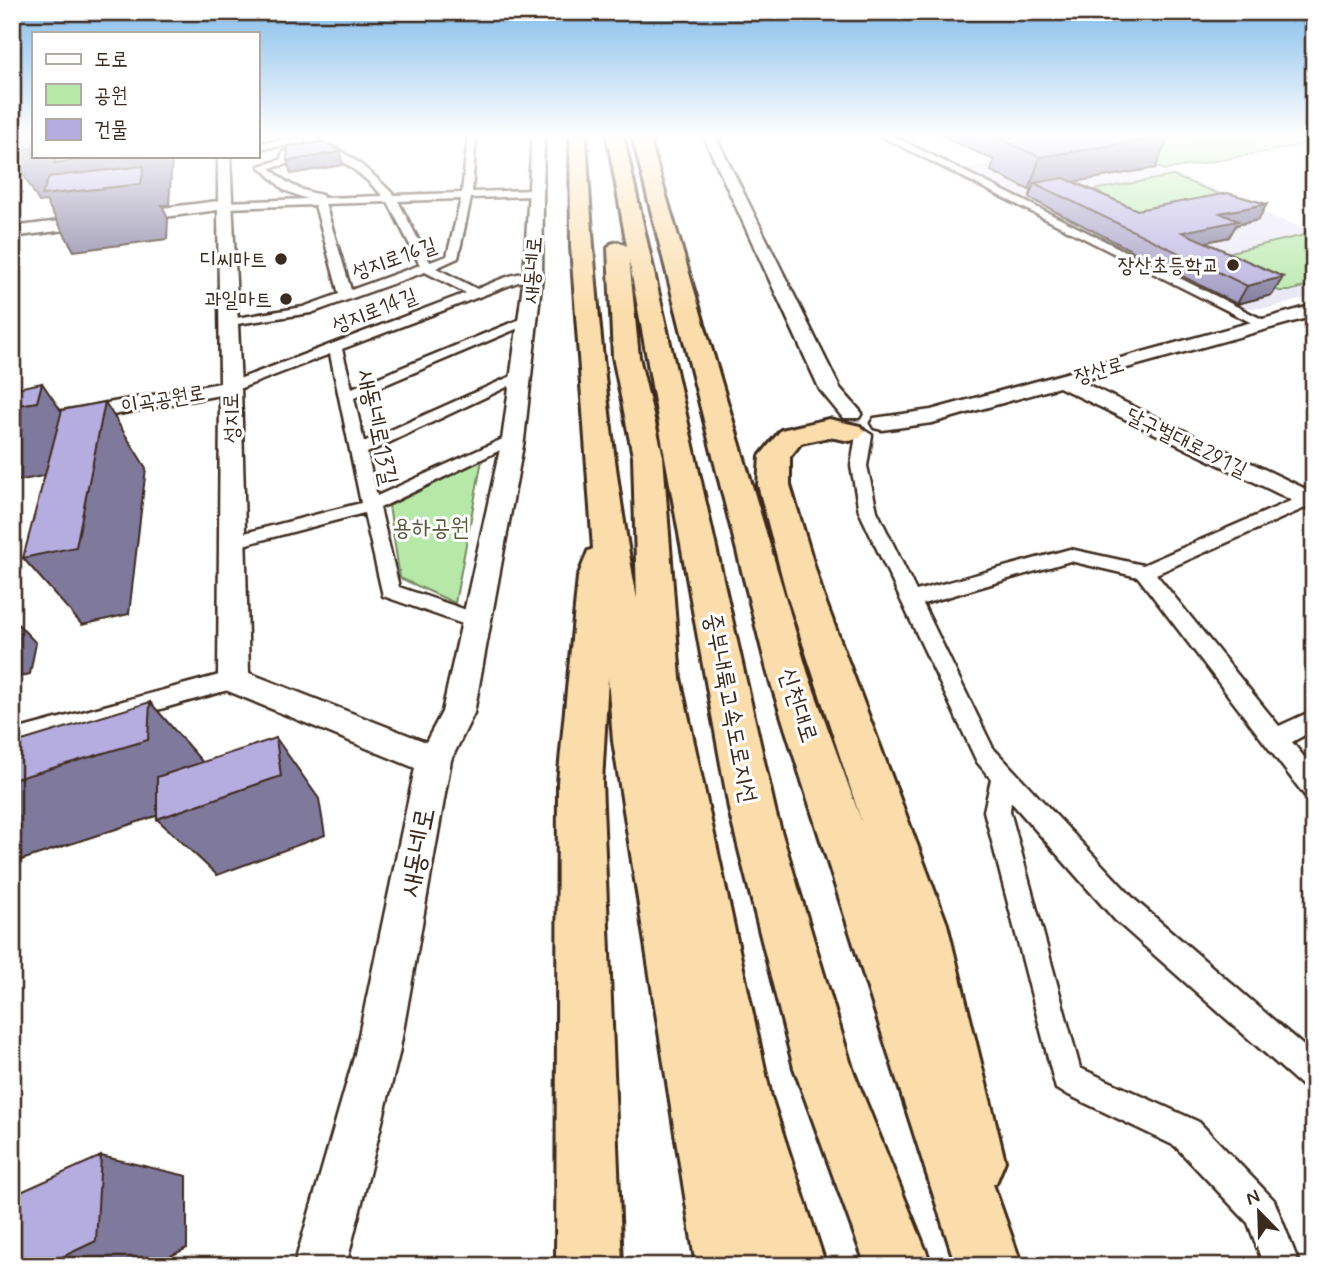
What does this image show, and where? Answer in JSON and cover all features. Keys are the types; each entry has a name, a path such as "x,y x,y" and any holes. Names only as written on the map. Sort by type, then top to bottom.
{"highway":[{"path":"580,195 581,247 607,527 622,617 635,741 729,1266"},
{"path":"608,195 619,253 626,357 648,456 660,678 741,1097 793,1266"},
{"name":"중부내륙고속도로지선","path":"627,195 753,814 823,1068 899,1266"},
{"name":"신천대로","path":"656,195 788,674 989,1266"},
{"path":"862,426 829,428 791,436 775,456 774,485 805,595 921,924 997,1266"},
{"path":"589,1266 580,782 596,578 607,527"}],"street":[{"name":"성지로","path":"225,195 231,387 233,680"},
{"path":"300,195 318,199 332,195"},
{"path":"386,195 393,199 427,268 476,293"},
{"path":"12,232 225,205 318,199 498,195"},
{"name":"새동네로","path":"320,1266 377,1054 434,760 458,713 477,621 513,440 533,276 536,195"},
{"path":"738,195 831,390 862,426 859,466 868,511 985,755 1125,910 1314,1076"},
{"path":"1004,195 1263,323"},
{"name":"성지로16길","path":"229,323 306,310 452,258 467,196"},
{"path":"318,199 346,295"},
{"name":"성지로14길","path":"231,387 476,293 515,279 533,276"},
{"name":"장산로","path":"862,426 932,416 1314,310"},
{"name":"새동네로","path":"346,396 528,321"},
{"name":"새동네로13길","path":"335,347 390,591 477,621"},
{"path":"358,451 521,377"},
{"name":"달구벌대로291길","path":"1060,380 1311,501"},
{"name":"이곡공원로","path":"12,426 231,387"},
{"path":"232,542 370,506 513,440"},
{"path":"909,600 1070,555 1143,572 1311,501"},
{"path":"1143,572 1314,788"},
{"path":"12,741 233,680 434,760"},
{"path":"1275,739 1314,719"},
{"path":"1004,777 997,811 1068,1078 1187,1134 1262,1212 1282,1266"}],"shaded area":[{"path":"1009,195 1228,195 1239,199 1083,231"},
{"name":"장산초등학교","path":"1230,202 1242,204 1314,233 1314,296 1269,308 1248,308 1232,304 1087,232"}],"green space":[{"path":"1071,195 1221,195 1227,197 1121,218"},
{"path":"1309,234 1314,236 1314,284 1289,291 1279,291 1212,259 1213,256"},
{"name":"용하공원","path":"482,460 455,603 400,578 389,506"}],"building":[{"path":"1058,195 1102,195 1137,210 1219,195 1234,195 1267,204 1220,213 1238,221 1182,232 1283,277 1247,286"},
{"path":"42,383 37,402 12,406 12,389"},
{"path":"105,402 76,547 23,558 62,410"},
{"path":"150,702 148,740 12,780 12,744"},
{"path":"276,738 281,776 157,819 157,777"},
{"path":"101,1156 96,1241 43,1266 12,1266 12,1196"}],"place":[{"name":"디씨마트","path":"281,259"},
{"name":"장산초등학교","path":"1233,265"},
{"name":"과일마트","path":"286,299"}]}
